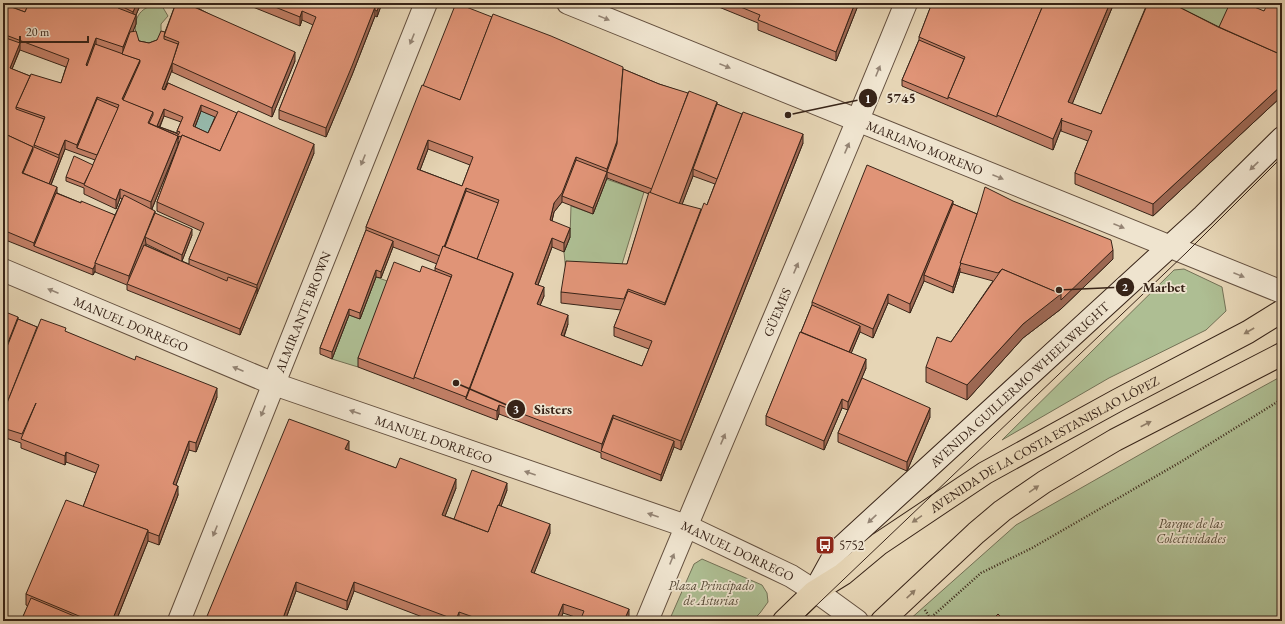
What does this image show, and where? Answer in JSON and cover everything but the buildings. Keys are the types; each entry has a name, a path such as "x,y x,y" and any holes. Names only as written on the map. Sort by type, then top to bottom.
{"main road":[{"name":"AVENIDA DE LA COSTA ESTANISLAO LÓPEZ","path":"814,592 843,574 880,544 985,473 1118,400 1248,332 1282,310"},
{"path":"882,621 976,533 1002,511 1044,482 1115,440 1282,354"},
{"name":"AVENIDA GUILLERMO WHEELWRIGHT","path":"784,621 814,592"}],"street":[{"name":"ALMIRANTE BROWN","path":"179,621 426,3"},
{"name":"MARIANO MORENO","path":"568,3 1282,292"},
{"name":"GÜEMES","path":"647,621 858,121 906,3"},
{"name":"AVENIDA GUILLERMO WHEELWRIGHT","path":"814,592 836,552 1203,216 1282,138"},
{"name":"MANUEL DORREGO","path":"3,270 274,384 686,526 791,576 824,597 857,621"}],"path":[{"path":"927,621 981,573 1032,548 1166,471 1282,399"},
{"path":"931,617 932,621"}],"green space":[{"path":"1169,3 1226,3 1232,6 1218,38"},
{"path":"152,6 162,6 168,16 161,24 161,37 157,46 139,48 135,26 138,16 146,8"},
{"path":"606,179 644,192 619,274 566,272 564,252 570,237 571,206 593,214"},
{"path":"1184,269 1222,287 1226,311 1206,330 1109,378 1002,440 1174,270"},
{"path":"376,277 390,282 358,367 332,359 349,315 360,319"},
{"name":"Parque de las Colectividades","path":"1282,376 1282,621 908,621 1016,525 1176,434"},
{"name":"Plaza Principado de Asturias","path":"702,559 762,585 767,593 768,602 752,621 669,621 694,564"}],"shaded area":[{"path":"201,111 218,118 208,139 193,132"}],"tram line":[{"path":"800,621 1186,253 1282,157"}],"place":[{"name":"5745","path":"788,115"},
{"name":"Marbet","path":"1059,290"},
{"name":"Sisters","path":"456,383"},
{"name":"5752","path":"825,545"}]}
